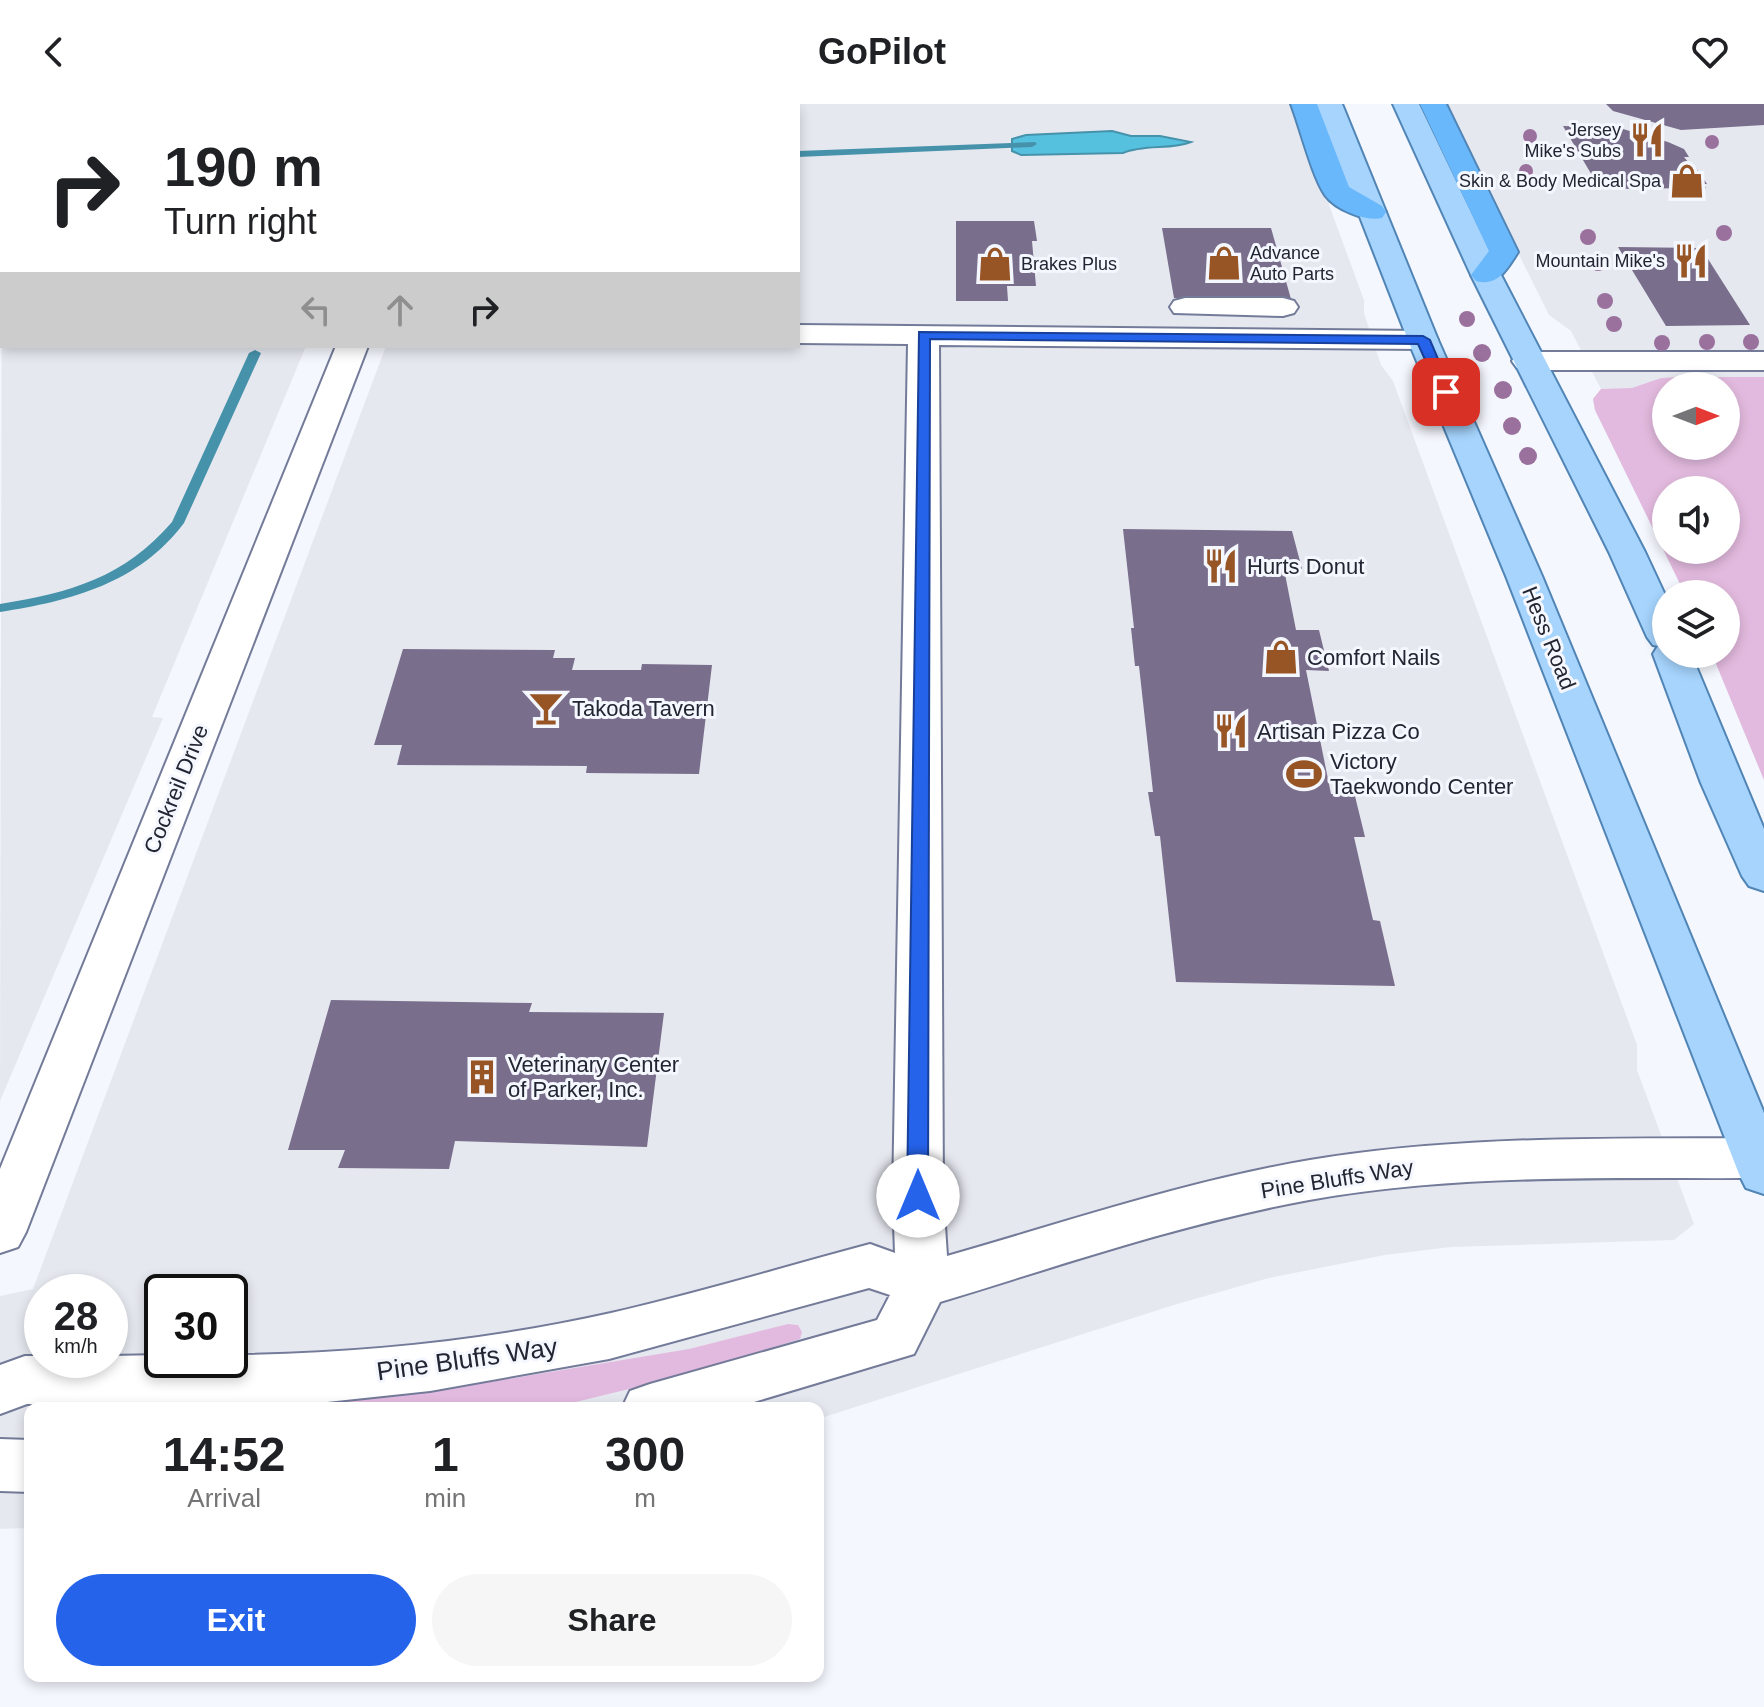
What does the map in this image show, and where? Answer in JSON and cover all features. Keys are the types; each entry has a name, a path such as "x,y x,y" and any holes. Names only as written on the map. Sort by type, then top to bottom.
{"highway":[{"path":"1304,104 1337,192 1372,212"},
{"path":"1433,104 1504,252 1486,275"}],"main road":[{"name":"Hess Road","path":"1329,104 1762,1163"},
{"path":"1406,104 1528,361 1652,606"},
{"path":"1677,668 1722,783 1764,876"}],"street":[{"path":"1154,307 1283,307"},
{"path":"800,334 1423,340"},
{"path":"671,1402 895,1338 922,1285 918,1166 924,335"},
{"name":"Cockreil Drive","path":"0,1232 351,348"},
{"path":"1528,361 1764,361"},
{"name":"Pine Bluffs Way","path":"0,1390 25,1380 327,1378 430,1367 609,1336 870,1266 922,1285 1219,1200 1367,1171 1486,1160 1762,1163"},
{"path":"0,1465 24,1466"}],"shaded area":[{"path":"800,104 1292,104 1364,300 1364,313 1381,365 1393,381 1637,1045 1637,1070 1694,1224 1674,1240 1451,1247 1385,1255 1269,1278 1177,1304 824,1417 824,1402 24,1402 24,1528 0,1529 0,1296 24,1291 24,1378 128,1378 128,1274 39,1274 385,348 800,348"},
{"path":"1444,104 1764,104 1764,780 1718,668 1740,668 1740,580 1678,580 1670,564 1740,564 1740,476 1652,476 1652,527 1595,410 1593,399 1601,389 1571,331 1549,315"},
{"path":"2,348 305,348 152,717 163,718 0,1101"},
{"path":"1740,377 1764,377 1764,780 1718,668 1740,668 1740,580 1678,580 1670,564 1740,564 1740,476 1652,476 1652,527 1595,410 1593,399 1601,389 1632,388 1652,381 1652,460 1740,460"},
{"path":"788,1324 798,1325 802,1332 800,1339 666,1380 576,1402 291,1402 376,1398 441,1390 689,1349"}],"water":[{"path":"1112,131 1191,142 1123,153 1021,155 1012,151 1012,139 1026,135"}],"building":[{"path":"1606,104 1764,104 1764,125 1681,130 1613,111"},
{"path":"1563,126 1616,127 1668,142 1684,149 1689,157 1684,157 1693,163 1698,171 1694,171 1696,175 1701,175 1706,188 1600,189"},
{"name":"Brakes Plus","path":"956,221 1034,221 1037,241 1032,241 1036,286 1007,286 1008,301 956,301"},
{"name":"Advance Auto Parts","path":"1162,228 1271,228 1291,299 1174,298"},
{"path":"1618,247 1701,248 1750,325 1666,326"},
{"path":"1123,529 1292,531 1302,569 1284,569 1296,630 1319,630 1329,671 1306,670 1331,794 1354,792 1365,837 1354,837 1373,920 1380,921 1395,986 1176,982 1160,836 1155,836 1148,792 1153,792 1139,666 1135,666"},
{"name":"Takoda Tavern","path":"403,649 555,650 553,658 575,658 572,670 641,670 642,664 712,665 699,774 586,773 587,766 397,765 402,745 374,745"},
{"name":"Veterinary Center of Parker, Inc.","path":"331,1000 532,1003 529,1012 664,1013 647,1147 455,1141 449,1169 338,1168 345,1150 288,1150"}],"waterway":[{"path":"800,154 1032,144"},
{"path":"0,608 51,599 99,584 121,573 161,543 178,523 255,353"}],"place":[{"name":"Jersey Mike's Subs","path":"1647,140"},
{"name":"Skin & Body Medical Spa","path":"1687,181"},
{"name":"Mountain Mike's","path":"1691,261"},
{"name":"Advance Auto Parts","path":"1224,263"},
{"name":"Brakes Plus","path":"995,264"},
{"name":"Hurts Donut","path":"1221,566"},
{"name":"Comfort Nails","path":"1281,657"},
{"name":"Takoda Tavern","path":"546,708"},
{"name":"Artisan Pizza Co","path":"1231,731"},
{"name":"Victory Taekwondo Center","path":"1304,774"},
{"name":"Veterinary Center of Parker, Inc.","path":"482,1077"}],"route":[{"path":"918,1196 924,335 1423,340 1446,392"}]}
